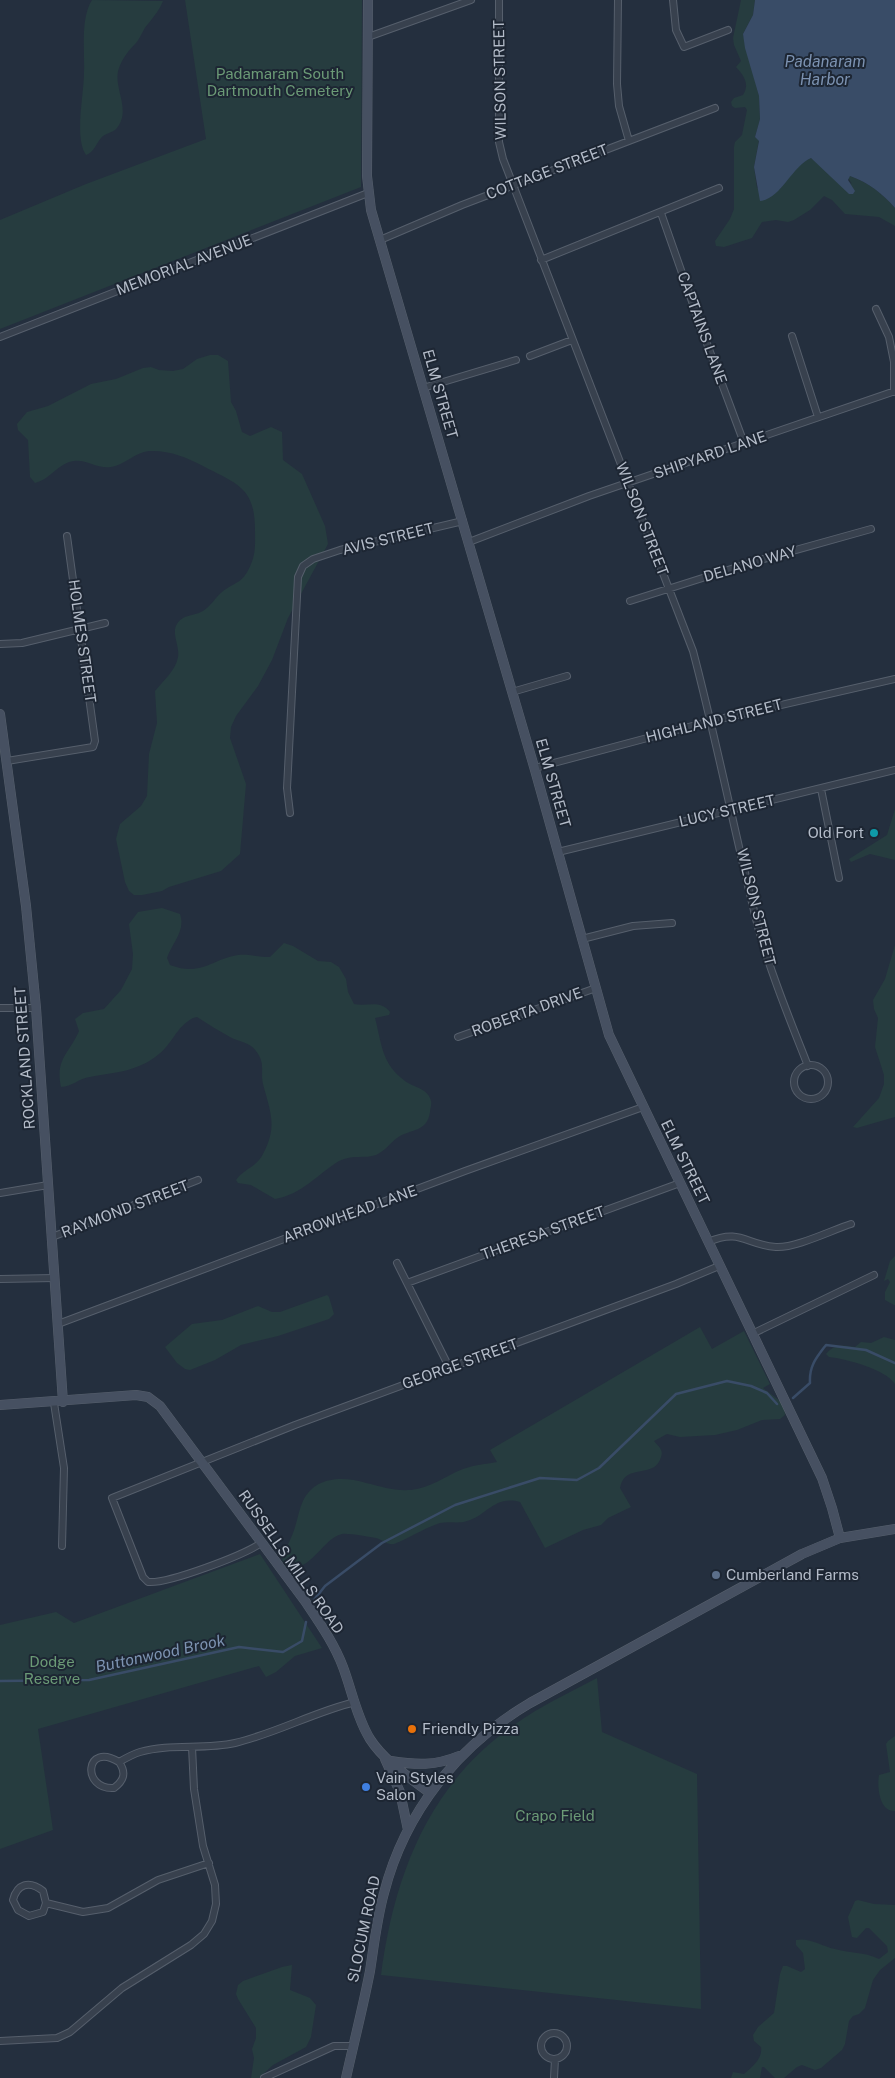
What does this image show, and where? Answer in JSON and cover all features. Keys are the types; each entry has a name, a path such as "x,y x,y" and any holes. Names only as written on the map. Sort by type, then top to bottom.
{"street":[{"name":"ELM STREET","path":"368,0 368,193 380,240 535,768 609,1035 822,1478 840,1538"},
{"path":"368,36 470,0"},
{"name":"WILSON STREET","path":"499,0 499,142 503,159 693,650 759,928 773,975 808,1066"},
{"path":"618,0 619,106 629,141"},
{"path":"673,0 676,30 684,48 728,30"},
{"name":"COTTAGE STREET","path":"380,240 462,205 715,108"},
{"path":"541,260 719,188"},
{"name":"MEMORIAL AVENUE","path":"0,337 368,193"},
{"name":"CAPTAINS LANE","path":"661,213 744,443"},
{"path":"876,309 889,337 894,362 894,392"},
{"path":"792,336 818,417"},
{"path":"530,356 572,340"},
{"path":"424,388 516,360"},
{"name":"SHIPYARD LANE","path":"469,542 549,510 894,392"},
{"name":"AVIS STREET","path":"290,813 287,788 298,577 303,566 313,559 340,550 463,521"},
{"name":"DELANO WAY","path":"630,601 753,562 871,529"},
{"name":"HOLMES STREET","path":"7,761 93,747 95,741 67,536"},
{"path":"0,644 22,642 105,623"},
{"path":"512,692 567,676"},
{"name":"HIGHLAND STREET","path":"535,768 711,721 895,679"},
{"name":"ROCKLAND STREET","path":"0,714 26,906 36,1008 64,1402"},
{"name":"LUCY STREET","path":"558,852 895,770"},
{"path":"821,789 839,878"},
{"path":"582,939 633,926 672,923"},
{"name":"ROBERTA DRIVE","path":"458,1037 596,988"},
{"path":"0,1008 36,1008"},
{"path":"808,1066 823,1071 828,1080 828,1085 822,1095 812,1099 802,1096 795,1087 795,1076 808,1066"},
{"name":"ARROWHEAD LANE","path":"58,1324 465,1170 643,1107"},
{"name":"RAYMOND STREET","path":"52,1237 198,1180"},
{"name":"THERESA STREET","path":"407,1283 680,1183"},
{"path":"0,1193 48,1186"},
{"path":"708,1242 722,1236 729,1236 769,1246 784,1246 851,1224"},
{"path":"397,1263 448,1367"},
{"name":"GEORGE STREET","path":"261,1542 247,1551 171,1579 157,1583 148,1582 143,1576 112,1498 295,1424 676,1284 719,1266"},
{"path":"752,1334 874,1275"},
{"path":"0,1279 54,1278"},
{"name":"RUSSELLS MILLS ROAD","path":"0,1405 54,1403 136,1395 148,1397 163,1410 305,1601 330,1639 370,1738 383,1755 430,1793"},
{"path":"54,1403 64,1468 62,1546"},
{"path":"430,1793 461,1756 493,1727 530,1703 802,1554 840,1538 895,1529"},
{"path":"119,1762 139,1752 156,1749 234,1743 270,1732 330,1708 355,1702"},
{"path":"0,2041 57,2038 70,2032 122,1988 191,1946 204,1934 212,1921 216,1904 215,1884 204,1846 194,1789 192,1747"},
{"path":"383,1755 400,1792 408,1830"},
{"path":"100,1756 107,1756 119,1762 125,1770 123,1779 114,1788 100,1786 91,1774 91,1766 94,1760 100,1756"},
{"path":"390,1761 428,1765 461,1756"},
{"name":"SLOCUM ROAD","path":"346,2078 368,1979 383,1894 393,1864 408,1830 430,1793"},
{"path":"46,1903 83,1912 108,1908 158,1880 209,1863"},
{"path":"23,1884 29,1884 42,1891 46,1903 43,1912 29,1916 18,1910 13,1900 18,1888 23,1884"},
{"path":"553,2033 563,2037 568,2047 564,2056 555,2059 545,2056 540,2047 544,2037 553,2033"},
{"path":"264,2078 334,2046 353,2046"},
{"path":"554,2078 555,2059"}],"green space":[{"path":"92,0 163,1 119,68 118,83 123,113 121,121 115,130 103,136 93,150 86,155 82,147 80,116 84,73 84,26"},
{"name":"Padamaram South Dartmouth Cemetery","path":"185,0 362,0 361,187 0,329 0,220 86,184 206,139"},
{"path":"741,0 755,0 753,15 743,34 759,96 760,119 755,137 759,140 754,167 757,188 779,190 797,168 811,158 852,184 848,178 850,176 869,185 880,193 895,208 895,226 879,217 845,214 832,200 824,196 810,210 794,220 788,222 776,220 762,222 752,238 724,247 716,246 715,241 730,219 734,209 734,147 735,142 742,135 747,110 745,107 735,108 731,102 734,98 743,95 746,87 744,77 736,67 741,61 733,38"},
{"path":"218,355 228,361 231,402 236,411 242,432 250,436 271,427 282,432 283,460 302,474 325,526 328,544 288,618 272,660 258,686 236,716 231,727 230,738 246,784 240,854 221,871 169,887 162,891 134,895 129,891 125,882 116,839 120,824 141,806 147,796 149,754 157,723 155,691 177,662 178,653 175,628 177,624 182,618 200,613 206,609 222,592 242,579 248,570 253,560 255,547 252,504 242,489 234,483 190,460 163,452 144,452 111,467 101,467 83,461 68,462 46,478 35,483 30,477 28,440 18,430 17,424 27,412 48,406 91,384 116,379 143,368 151,367 159,370 173,371 183,369 197,359"},
{"path":"895,809 895,860 870,854 851,862 849,859 887,835"},
{"path":"162,908 180,914 181,920 178,937 167,958 170,965 190,969 206,966 238,955 270,957 284,943 293,946 318,961 331,962 339,967 346,979 348,992 354,1004 378,1005 390,1012 389,1015 375,1018 381,1045 387,1060 397,1074 405,1081 427,1093 431,1105 426,1124 397,1138 376,1155 339,1161 301,1189 275,1199 251,1185 238,1183 236,1180 260,1158 268,1144 270,1135 271,1119 262,1079 261,1060 254,1048 230,1037 197,1017 182,1026 164,1050 151,1060 134,1068 86,1078 69,1086 61,1087 61,1063 79,1031 75,1019 83,1013 104,1009 121,990 132,969 133,954 129,924 138,912"},
{"path":"895,945 895,1117 857,1128 853,1127 879,1098 884,1084 884,1075 875,1047 878,1018 873,1000 885,979"},
{"path":"895,1256 894,1305 885,1300 885,1292 890,1282 888,1279 884,1281 890,1261"},
{"path":"327,1295 334,1314 329,1319 278,1336 241,1345 215,1360 190,1370 177,1363 165,1347 192,1324 222,1320 258,1306 272,1312 280,1312"},
{"path":"700,1327 712,1349 744,1331 770,1384 763,1388 784,1404 785,1415 780,1419 762,1420 737,1430 715,1435 680,1437 667,1434 654,1441 662,1452 656,1466 628,1475 621,1484 620,1488 631,1507 608,1518 601,1525 583,1530 545,1548 520,1502 504,1501 464,1522 440,1523 394,1544 376,1538 342,1534 328,1542 309,1561 301,1566 293,1568 284,1566 282,1558 294,1531 302,1504 308,1493 322,1482 348,1479 393,1489 411,1490 431,1484 467,1468 497,1462 490,1450"},
{"path":"884,1337 895,1340 895,1384 874,1369 855,1362 829,1357 826,1354 832,1348 843,1346 855,1347 861,1342 871,1343"},
{"name":"Dodge Reserve","path":"260,1554 322,1648 295,1656 276,1672 266,1677 259,1666 38,1729 53,1830 0,1849 0,1625 56,1612 74,1623"},
{"name":"Crapo Field","path":"597,1678 602,1732 697,1774 701,2009 381,1975 395,1902 406,1868 420,1835 438,1804 459,1775 484,1749 514,1725 544,1706"},
{"path":"895,1736 895,1811 885,1807 882,1803 878,1785 879,1775 890,1772 886,1744"},
{"path":"855,1901 874,1904 895,1905 895,1958 880,1970 873,1980 865,2008 849,2021 845,2044 842,2050 821,2068 815,2070 802,2065 784,2078 775,2078 762,2067 760,2078 731,2078 733,2072 744,2074 759,2059 761,2047 754,2041 753,2035 758,2027 774,2013 783,1966 801,1972 805,1969 803,1953 796,1945 796,1940 811,1941 841,1951 879,1959 888,1952 887,1946 869,1928 866,1928 857,1938 852,1937 848,1917"},
{"path":"292,1965 290,1990 310,1998 316,2005 311,2037 306,2047 273,2065 259,2078 251,2078 254,2058 252,2049 256,2038 256,2028 238,1999 236,1994 238,1985 243,1981"}],"water":[{"name":"Padanaram Harbor","path":"755,0 895,0 895,208 875,189 850,176 848,180 855,191 853,194 849,194 811,158 798,168 774,195 760,201 754,167 759,141 755,137 760,119 759,96 745,48 743,34 753,15"}],"waterway":[{"name":"Buttonwood Brook","path":"793,1398 810,1383 812,1367 826,1345 866,1350 895,1363"},
{"name":"Buttonwood Brook","path":"314,1600 325,1586 382,1543 455,1505 540,1478 577,1480 599,1468 676,1394 727,1381 751,1386 767,1393 777,1404"},
{"name":"Buttonwood Brook","path":"0,1681 89,1680 239,1647 283,1652 302,1641 306,1622"}],"place":[{"name":"Old Fort","path":"874,833"},
{"name":"Cumberland Farms","path":"716,1575"},
{"name":"Friendly Pizza","path":"412,1729"},
{"name":"Vain Styles Salon","path":"366,1787"}]}
